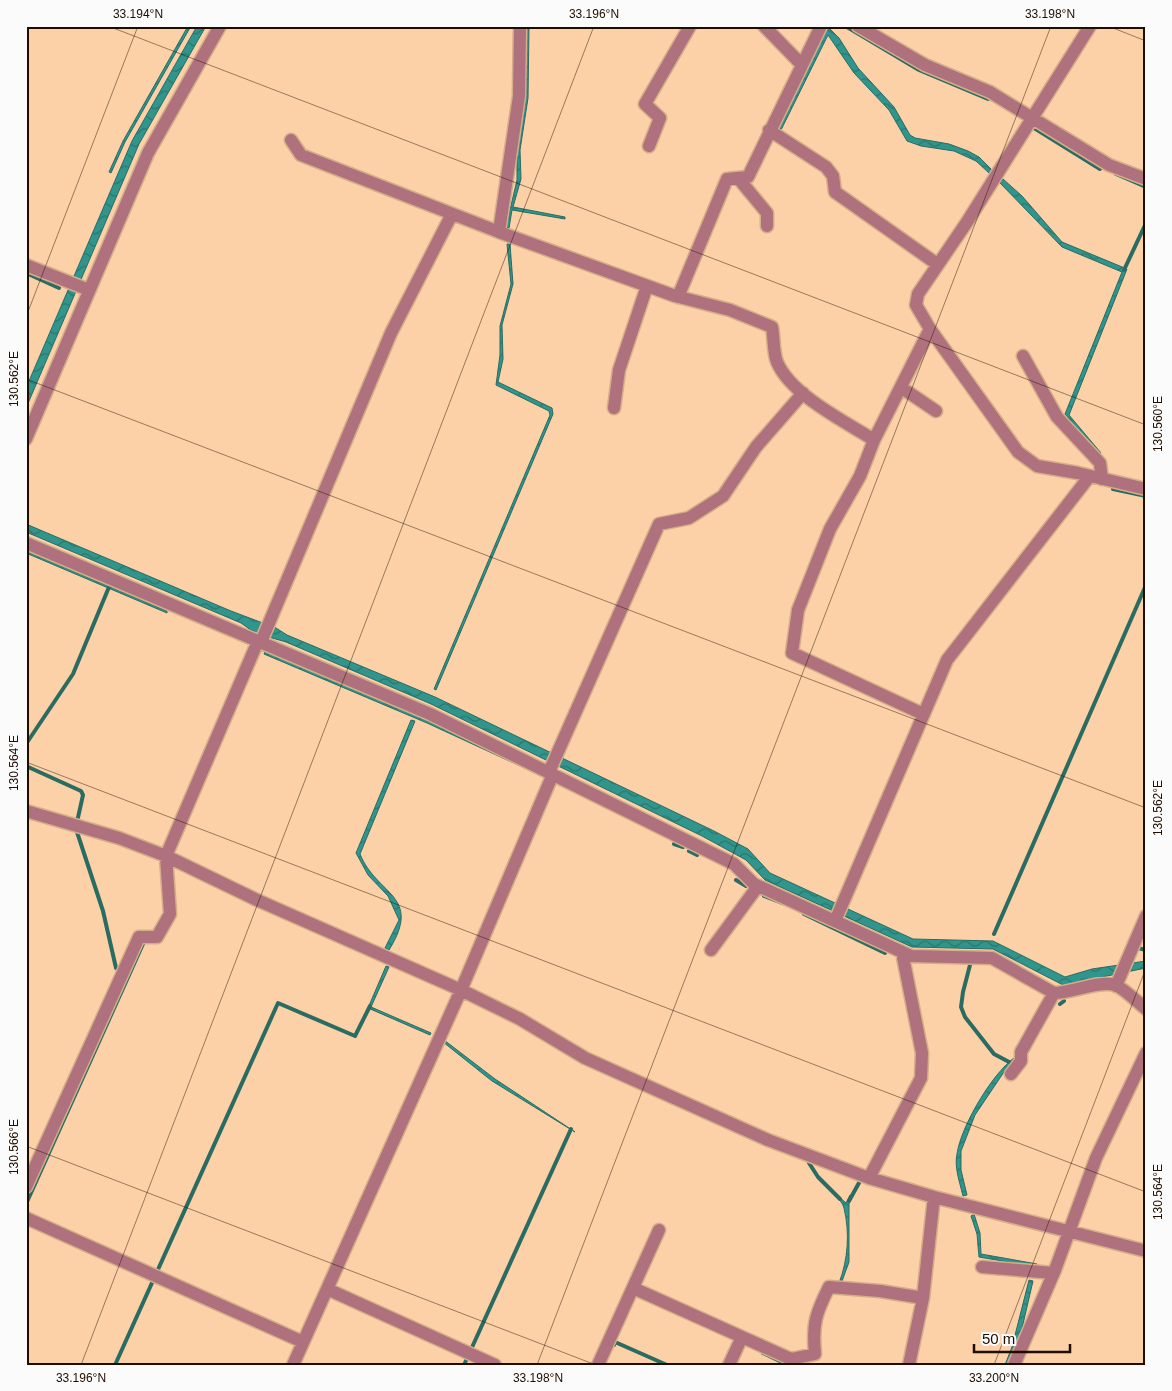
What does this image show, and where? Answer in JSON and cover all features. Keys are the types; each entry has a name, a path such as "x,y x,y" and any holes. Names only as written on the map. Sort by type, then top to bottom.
{"street":[{"path":"26,439 79,286 148,153 220,26"},
{"path":"499,232 519,96 520,26"},
{"path":"649,146 660,118 645,104 690,26"},
{"path":"764,26 802,65"},
{"path":"678,297 727,179 748,177 769,130 821,26"},
{"path":"858,26 925,65 990,92 1031,119 1109,164 1146,179"},
{"path":"1090,26 968,222 937,264 918,294 916,305 930,329 1018,452 1038,466 1146,489"},
{"path":"769,130 826,168 833,176 835,192 937,264"},
{"path":"290,140 301,155 452,214 678,297 730,310 772,327 777,361 803,393 874,440"},
{"path":"738,178 767,213 767,226"},
{"path":"26,1187 139,937 157,937 170,914 166,856 269,623 392,333 452,214"},
{"path":"26,266 79,286"},
{"path":"614,408 619,370 647,286"},
{"path":"923,714 792,653 798,610 830,529 860,476 874,440 902,388 930,329"},
{"path":"1023,356 1057,417 1103,458 1102,479"},
{"path":"902,388 936,411"},
{"path":"292,1365 461,990 551,773 659,524 688,518 723,496 755,449 803,393"},
{"path":"838,913 947,660 1089,476"},
{"path":"26,543 260,640 430,714 734,864 758,886 838,913 911,956 992,958 1054,993 1065,993 1104,984 1121,974 1146,916"},
{"path":"26,811 119,838 166,856 257,900 461,990 520,1019 585,1058 657,1092 768,1140 869,1178 934,1197 1146,1251"},
{"path":"711,950 758,886"},
{"path":"869,1178 921,1078 922,1054 902,952"},
{"path":"1121,974 1146,1009"},
{"path":"1011,1074 1021,1061 1021,1052 1054,993"},
{"path":"1014,1365 1053,1273 1096,1158 1146,1053"},
{"path":"909,1365 923,1298 934,1197"},
{"path":"26,1218 303,1342"},
{"path":"598,1365 659,1230"},
{"path":"982,1266 1053,1273"},
{"path":"633,1288 791,1359 815,1354 812,1331 816,1313 829,1287 880,1291 923,1298"},
{"path":"326,1289 495,1365"},
{"path":"729,1365 742,1337"}],"water":[{"path":"188,26 191,26 125,142 111,173 109,172 123,141"},
{"path":"197,26 206,26 139,144 26,408 26,388 132,141"},
{"path":"526,26 529,26 528,98 520,150 521,179 513,207 565,217 565,219 512,210 509,228 506,227 517,180 517,149 526,97"},
{"path":"828,27 839,38 858,68 894,107 910,135 915,138 949,144 968,151 979,157 992,170 989,173 976,161 954,151 921,146 907,141 889,110 854,73 828,35 781,130 779,127"},
{"path":"1003,179 1022,196 1062,242 1127,269 1069,415 1101,453 1099,455 1065,414 1122,272 1062,247 1000,183"},
{"path":"507,244 510,244 513,284 502,325 503,359 498,382 552,408 553,414 436,690 434,689 550,415 549,411 496,385 500,355 500,326 511,284"},
{"path":"26,524 231,611 276,628 287,635 435,697 714,831 748,849 770,873 913,939 993,941 1065,977 1092,969 1146,961 1146,968 1063,985 993,949 912,947 765,880 746,860 702,836 431,704 286,642 255,633 241,623 26,532"},
{"path":"26,551 167,611 167,613 26,553"},
{"path":"265,651 427,720 544,777 427,723 264,654"},
{"path":"411,720 415,721 360,854 376,879 394,897 399,907 401,918 398,932 389,950 385,948 399,920 388,896 368,875 356,853"},
{"path":"386,966 389,967 371,1007 431,1033 430,1035 368,1008"},
{"path":"444,1040 495,1079 575,1132 492,1081 443,1042"},
{"path":"1014,1058 1015,1063 1006,1069 975,1115 961,1151 961,1170 967,1195 963,1196 956,1159 964,1129 987,1088"},
{"path":"837,1195 846,1203 850,1195 851,1198 849,1204 849,1262 841,1284 839,1283 847,1246 847,1227 843,1206"},
{"path":"974,1214 980,1233 981,1254 1037,1264 1037,1267 979,1257 977,1234 971,1216"},
{"path":"1029,1280 1033,1281 1020,1337 1009,1365 1005,1365 1012,1347"}],"waterway":[{"path":"847,27 919,70 988,99"},
{"path":"1034,128 1100,169"},
{"path":"1116,174 1146,187"},
{"path":"1124,270 1146,223"},
{"path":"26,273 59,288"},
{"path":"1113,489 1146,496"},
{"path":"994,934 1146,585"},
{"path":"26,744 73,674 109,587"},
{"path":"26,766 81,791 83,795 77,822"},
{"path":"76,829 103,911 116,968 118,969"},
{"path":"674,844 683,847"},
{"path":"689,851 697,855"},
{"path":"736,880 746,886"},
{"path":"764,896 782,903"},
{"path":"804,914 885,953"},
{"path":"26,1204 143,944"},
{"path":"1138,948 1146,950"},
{"path":"970,965 961,1007 965,1017 994,1054 1011,1063"},
{"path":"1060,1004 1064,1001"},
{"path":"115,1365 278,1003 355,1036 370,1006"},
{"path":"464,1365 571,1129"},
{"path":"809,1163 818,1177 840,1199"},
{"path":"849,1201 860,1181"},
{"path":"614,1345 615,1342 667,1365"},
{"path":"763,1353 788,1365"}]}
